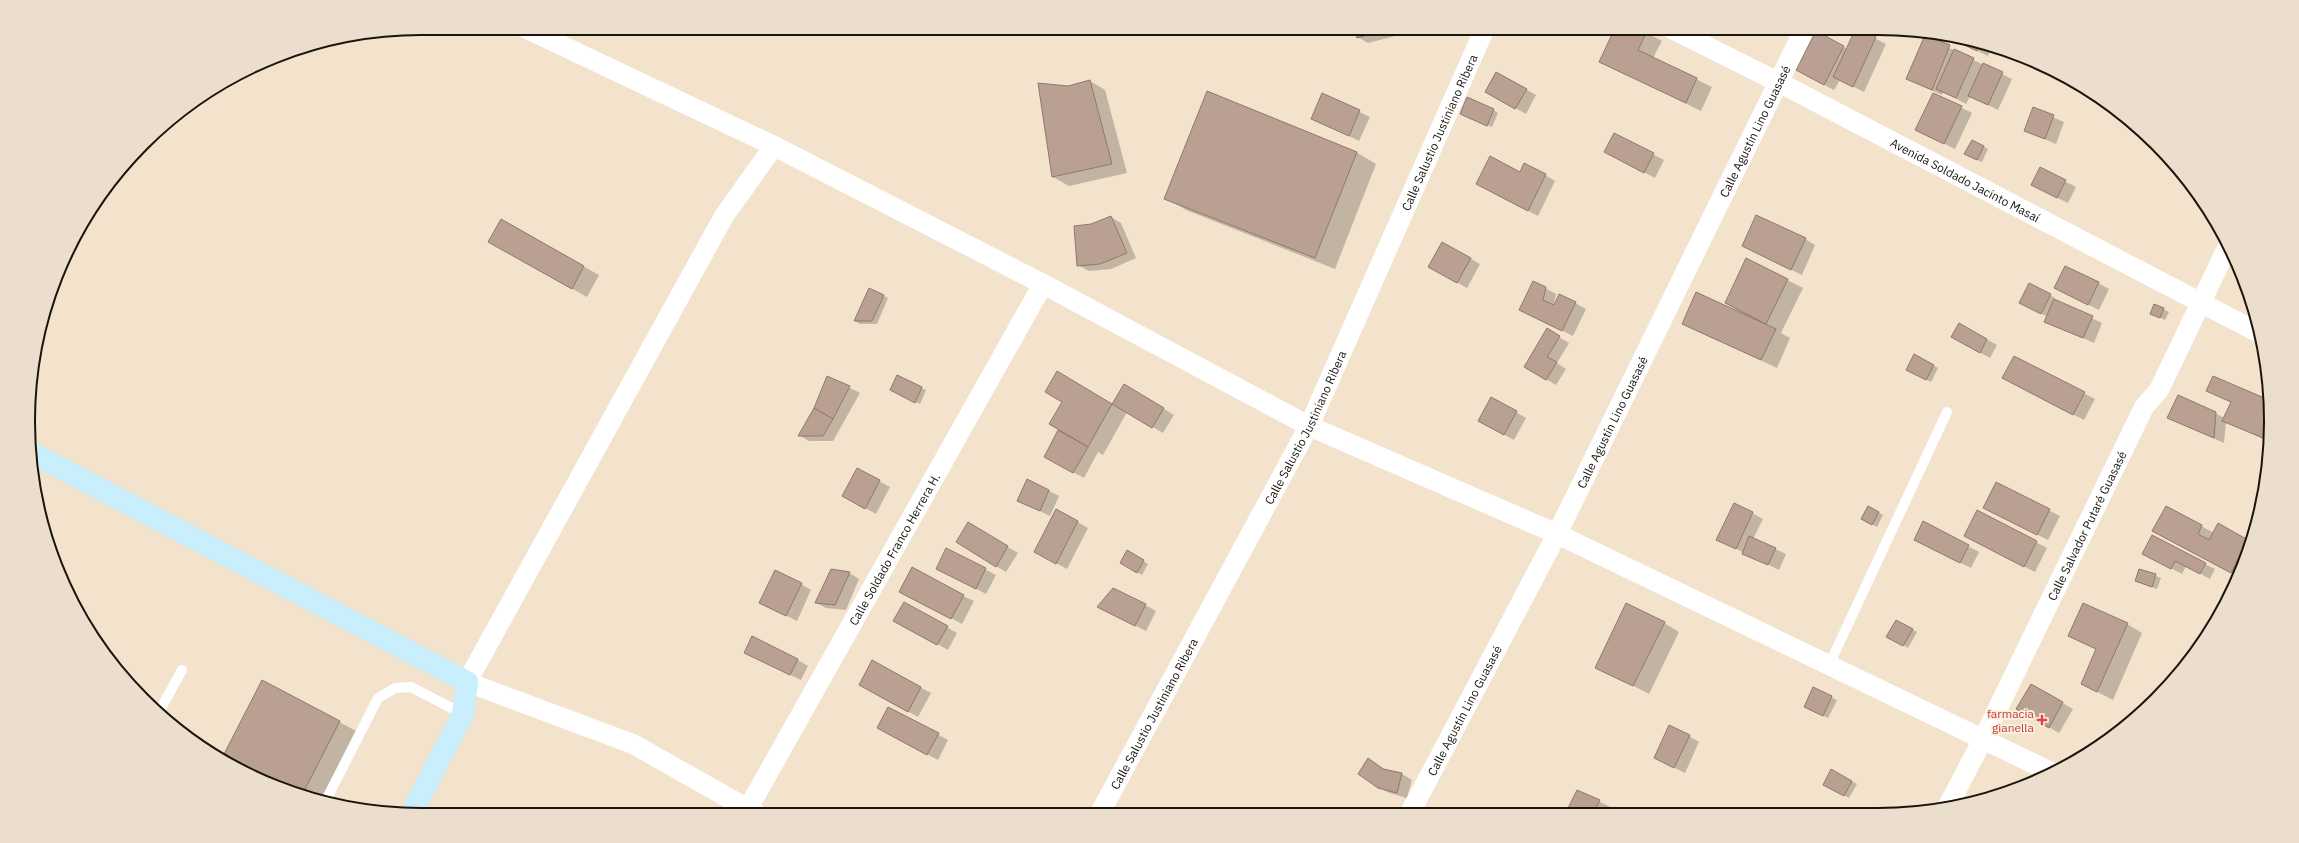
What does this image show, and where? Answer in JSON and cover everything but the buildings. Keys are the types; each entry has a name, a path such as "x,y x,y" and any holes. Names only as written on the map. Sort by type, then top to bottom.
{"street":[{"path":"541,35 774,146 1043,284 1309,426 1557,534 2045,769"},
{"name":"Calle Salustio Justiniano Ribera","path":"1103,808 1309,426 1482,35"},
{"name":"Avenida Soldado Jacinto Masaí","path":"1684,35 1780,83 2253,330"},
{"name":"Calle Agustín Lino Guasasé","path":"1413,808 1557,534 1780,83 1802,35"},
{"path":"414,808 463,714 467,682 724,216 774,146"},
{"name":"Calle Salvador Putaré Guasasé","path":"1950,801 1983,739 2144,407 2159,390 2225,253"},
{"name":"Calle Soldado Franco Herrera H.","path":"753,808 1043,284"},
{"path":"37,456 467,682 633,744 742,808"}],"lane":[{"path":"1829,665 1947,412"},
{"path":"162,707 182,670"},
{"path":"328,797 378,698 395,688 411,687 463,714"}],"place":[{"name":"farmacia gianella","path":"2042,720"}]}
